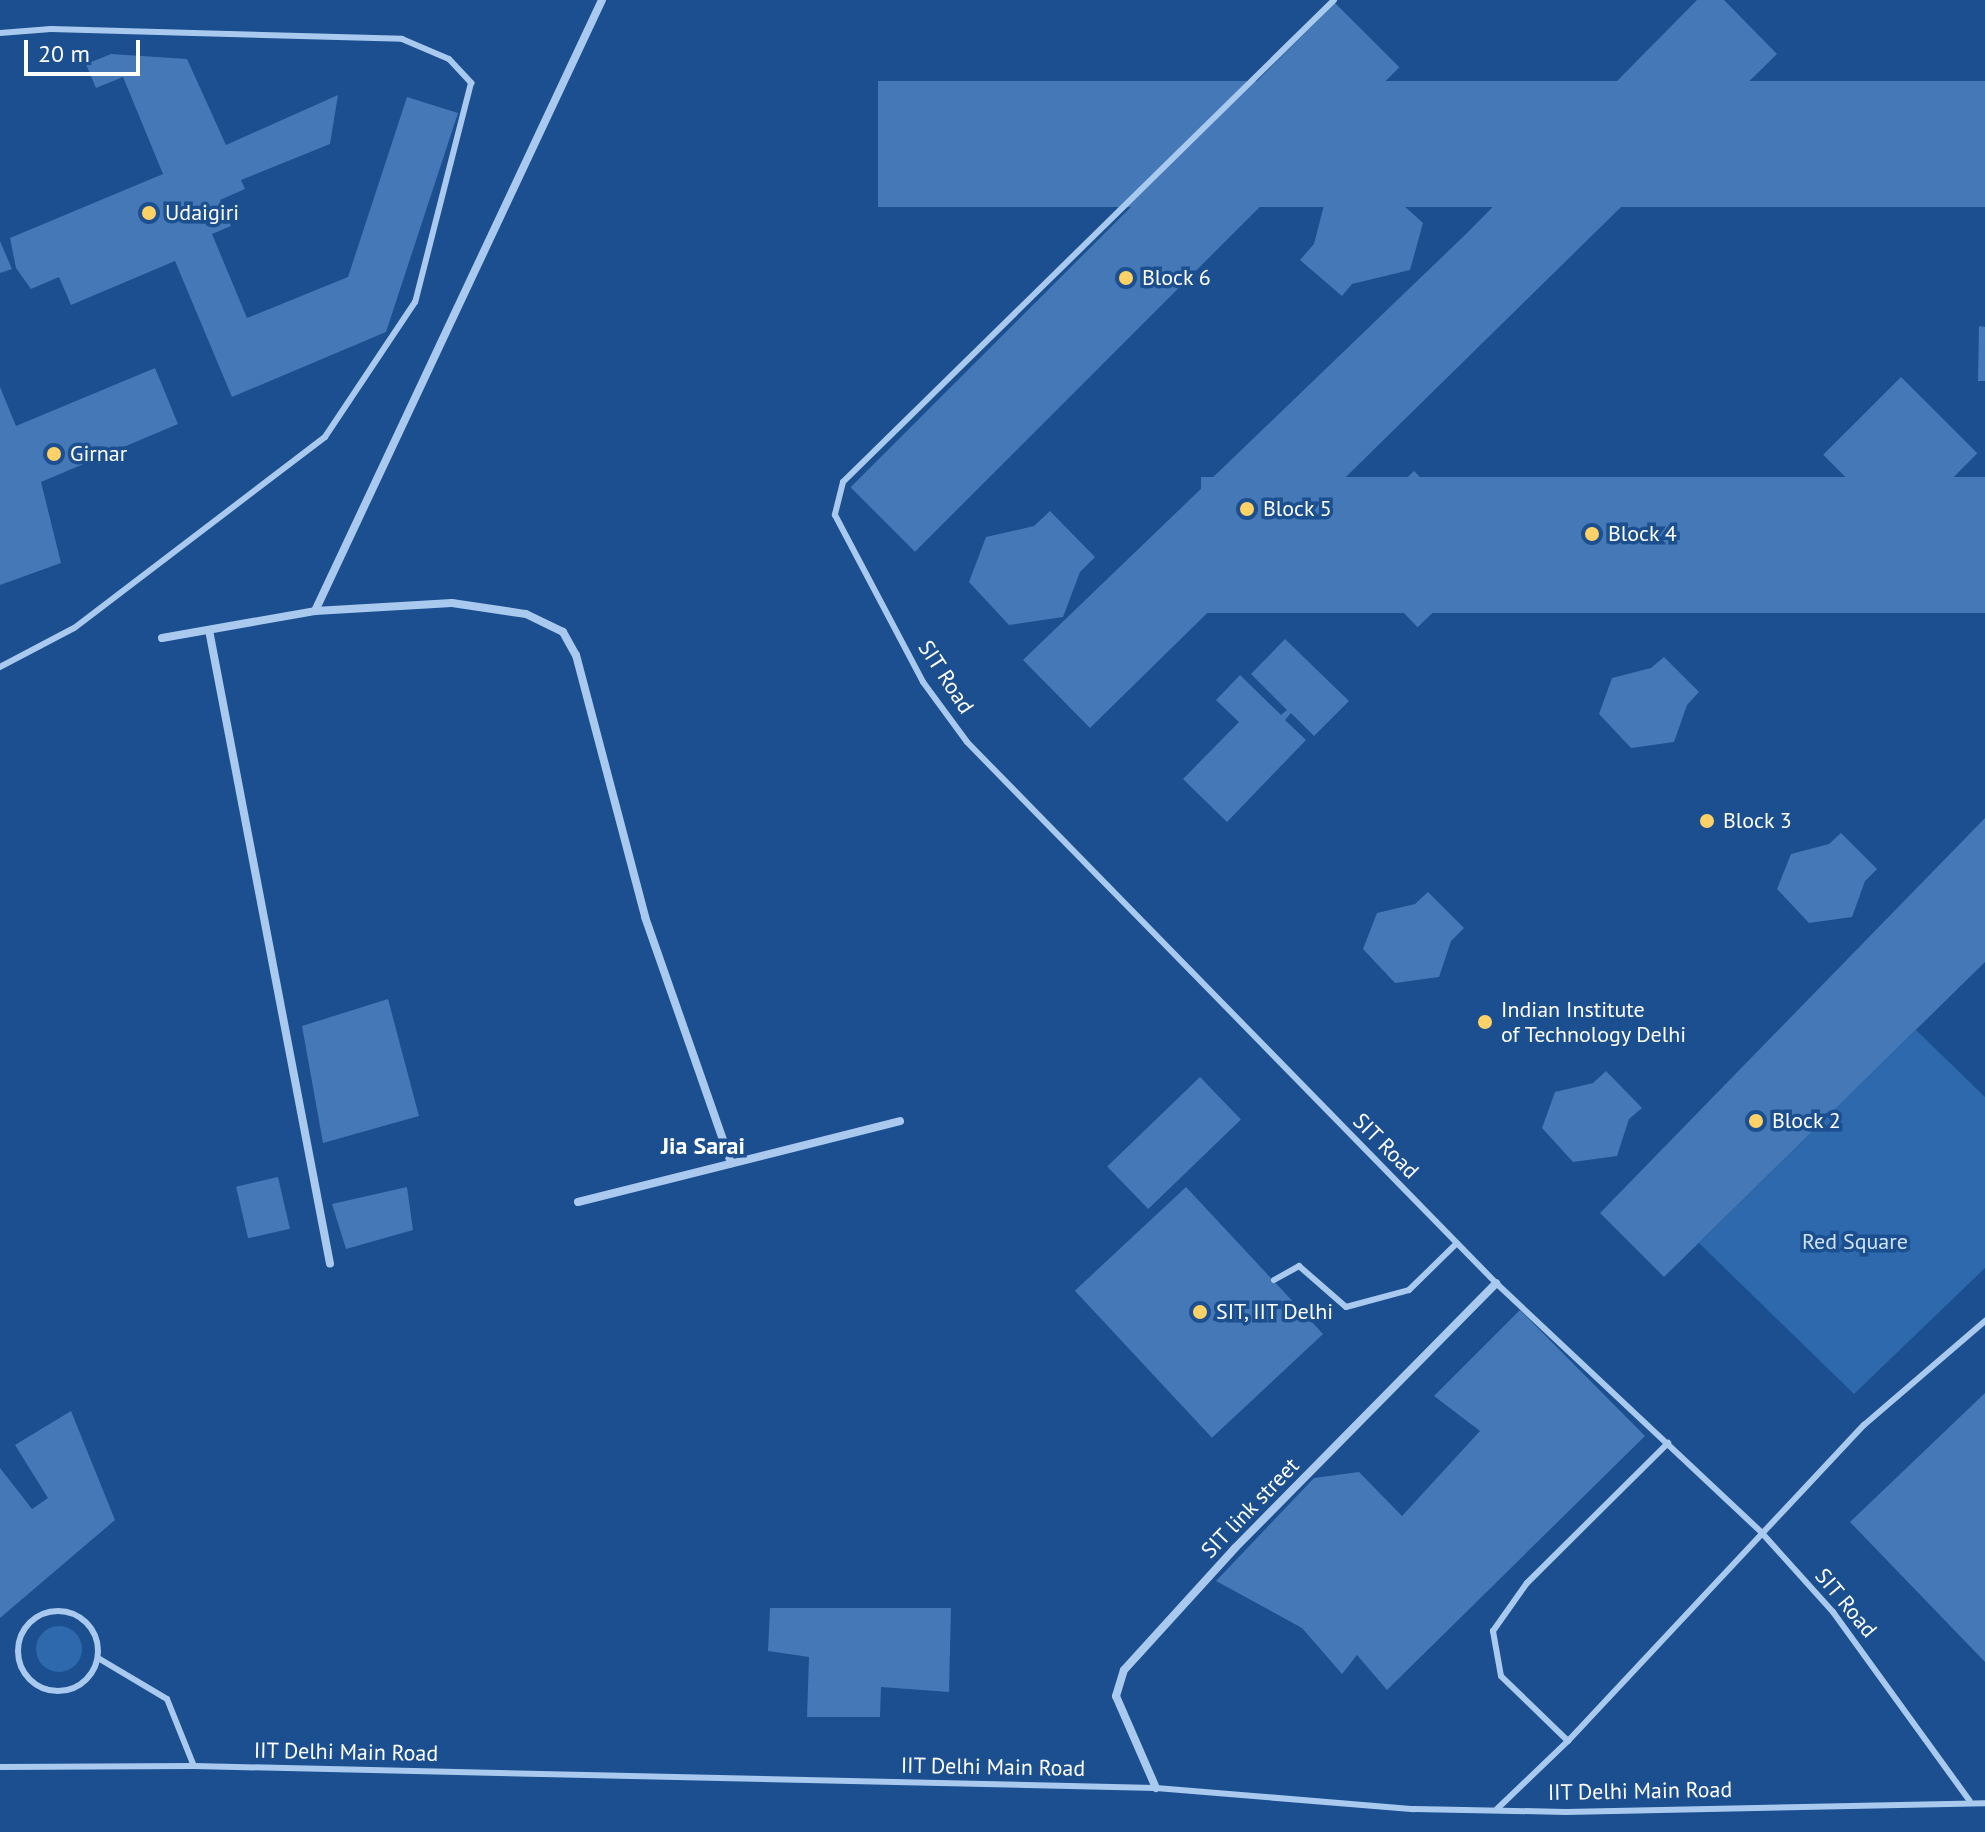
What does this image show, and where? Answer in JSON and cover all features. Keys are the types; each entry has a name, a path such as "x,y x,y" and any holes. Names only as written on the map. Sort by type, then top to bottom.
{"street":[{"path":"315,611 602,0"},
{"path":"162,638 315,611 452,603 526,614 563,632 576,655 645,917 731,1163"},
{"path":"209,630 330,1264"},
{"path":"578,1202 900,1121"},
{"name":"SIT link street","path":"1156,1788 1116,1696 1124,1670 1235,1548 1496,1283"}],"lane":[{"name":"SIT Road","path":"1334,0 843,482 835,515 842,534 923,682 967,742 1496,1283 1761,1532 1833,1612 1922,1728 1970,1801"},
{"path":"0,33 51,29 402,39 449,59 471,83 415,302 325,437 74,628 0,667"},
{"path":"1274,1280 1299,1266 1346,1307 1409,1290 1457,1243"},
{"path":"1497,1809 1568,1741 1864,1425 1985,1321"},
{"path":"1568,1741 1501,1676 1493,1631 1527,1583 1668,1443"},
{"path":"98,1658 93,1670 74,1688 48,1690 26,1675 20,1663 20,1637 37,1617 61,1611 93,1631 98,1658 167,1699 194,1766"},
{"name":"IIT Delhi Main Road","path":"0,1767 194,1766 1156,1788 1414,1809 1566,1812 1985,1803"}],"green space":[{"name":"Red Square","path":"1916,1030 1985,1097 1985,1268 1854,1394 1699,1243"},
{"path":"59,1626 68,1627 75,1633 81,1640 81,1658 75,1665 68,1671 59,1672 50,1671 43,1665 37,1658 36,1649 37,1640 43,1633 50,1627"}],"building":[{"name":"Block 5","path":"1697,0 1724,0 1777,54 1090,728 1023,660 1467,233"},
{"name":"Block 6","path":"1335,3 1399,67 915,552 851,487"},
{"name":"Udaigiri","path":"111,54 187,59 226,145 338,95 330,144 241,180 245,189 220,200 231,226 212,234 247,318 348,277 407,97 458,113 386,332 232,397 175,261 71,305 59,277 31,289 16,268 10,238 163,174 123,77 96,88 86,64"},
{"path":"878,81 1985,81 1985,207 878,207"},
{"path":"1380,184 1423,223 1410,270 1352,284 1342,296 1300,260 1314,244 1326,197"},
{"path":"0,241 12,269 0,273"},
{"path":"1979,326 1985,327 1985,381 1978,381"},
{"name":"Girnar","path":"155,368 178,424 41,482 61,563 0,585 0,387 16,426"},
{"path":"1901,377 1977,453 1900,531 1823,455"},
{"path":"1414,471 1494,554 1418,627 1338,545"},
{"path":"1201,477 1985,477 1985,613 1201,613"},
{"path":"1050,511 1095,557 1080,572 1063,617 1009,625 969,582 986,537 1034,526"},
{"path":"1285,639 1349,701 1314,736 1291,713 1285,720 1306,740 1227,822 1183,779 1239,722 1216,700 1240,675 1281,715 1287,710 1251,674"},
{"path":"1664,657 1699,692 1687,705 1674,742 1631,748 1599,714 1612,678 1651,668"},
{"name":"Block 2","path":"1985,818 1985,962 1664,1277 1600,1213"},
{"path":"1841,833 1877,869 1865,881 1852,917 1809,923 1777,889 1791,854 1829,844"},
{"path":"1428,892 1464,928 1451,941 1439,977 1395,983 1363,949 1377,913 1415,904"},
{"path":"388,999 419,1116 323,1143 302,1026"},
{"path":"1606,1071 1642,1108 1629,1119 1617,1156 1573,1162 1542,1128 1555,1092 1593,1083"},
{"path":"1200,1077 1241,1119 1148,1209 1107,1167"},
{"path":"278,1177 290,1229 248,1238 236,1187"},
{"path":"407,1187 413,1230 346,1249 332,1204"},
{"name":"SIT, IIT Delhi","path":"1186,1187 1323,1334 1212,1438 1075,1291"},
{"path":"1520,1310 1645,1436 1387,1690 1357,1655 1342,1674 1302,1628 1216,1581 1314,1478 1359,1472 1402,1516 1480,1431 1434,1396"},
{"path":"1985,1393 1985,1662 1850,1522"},
{"path":"71,1411 115,1520 0,1618 0,1468 32,1509 48,1498 15,1445"},
{"path":"770,1608 951,1608 949,1692 881,1687 880,1717 807,1717 809,1657 768,1651"}],"place":[{"name":"Udaigiri","path":"149,213"},
{"name":"Block 6","path":"1126,278"},
{"name":"Girnar","path":"54,454"},
{"name":"Block 5","path":"1247,509"},
{"name":"Block 4","path":"1592,534"},
{"name":"Block 3","path":"1707,821"},
{"name":"Indian Institute of Technology Delhi","path":"1485,1022"},
{"name":"Block 2","path":"1756,1121"},
{"name":"SIT, IIT Delhi","path":"1200,1312"}],"district":[{"name":"Jia Sarai","path":"703,1146"}]}
